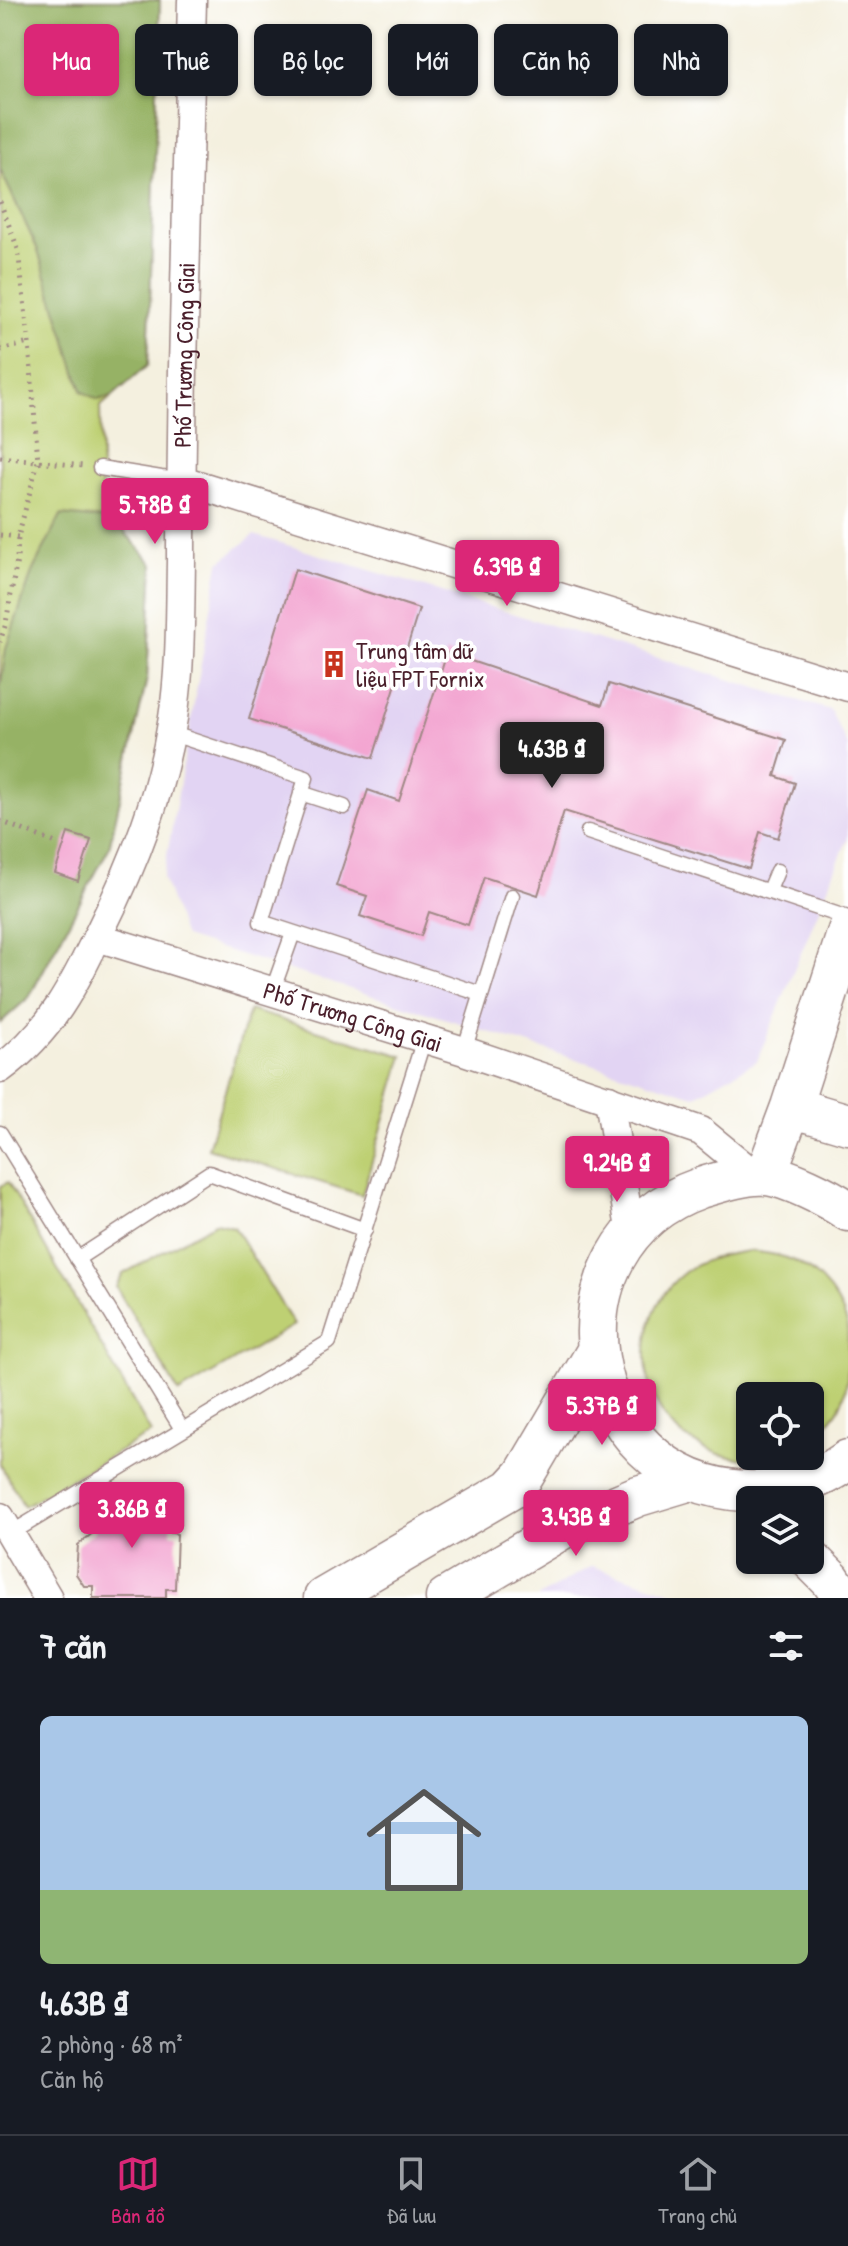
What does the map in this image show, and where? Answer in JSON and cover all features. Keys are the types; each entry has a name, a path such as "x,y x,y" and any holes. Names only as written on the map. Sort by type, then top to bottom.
{"main road":[{"path":"761,1175 791,1107 848,931"},
{"path":"791,1107 848,1124"},
{"path":"736,1497 666,1467 643,1447 620,1419 604,1386 597,1351 596,1320 602,1289 614,1261 631,1235 657,1208 718,1182 761,1175 848,1206"},
{"path":"324,1598 511,1489 524,1475 597,1351"},
{"path":"797,1486 829,1473 848,1460"},
{"path":"524,1475 565,1527"},
{"path":"446,1598 565,1527 638,1496 691,1480"},
{"path":"824,1573 843,1598"}],"street":[{"name":"Phố Trương Công Giai","path":"0,1069 23,1051 57,1012 86,964 148,824 173,717 180,616 192,0"},
{"path":"182,480 848,687"},
{"name":"Phố Trương Công Giai","path":"97,937 464,1051 701,1131 761,1175"},
{"path":"609,1099 631,1235"},
{"path":"3,1530 48,1598"}],"lane":[{"path":"100,468 182,480"},
{"path":"170,733 306,778 261,922 481,994"},
{"path":"301,793 344,807"},
{"path":"588,832 848,918"},
{"path":"769,890 777,871"},
{"path":"464,1051 512,896"},
{"path":"272,992 293,933"},
{"path":"3,1530 329,1342 424,1039"},
{"path":"0,1133 182,1429"},
{"path":"77,1259 209,1173 365,1230"}],"path":[{"path":"0,202 18,249 38,461 18,537 6,623 0,642"},
{"path":"0,350 29,343"},
{"path":"0,457 100,468"},
{"path":"0,535 18,537"},
{"path":"0,821 56,843"}],"shaded area":[{"path":"254,535 830,710 848,746 848,838 757,1061 694,1096 184,937 163,878 219,563"},
{"path":"592,1566 690,1598 537,1598"}],"green space":[{"path":"0,0 160,0 159,24 135,24 135,96 157,96 148,365 100,407 102,506 153,564 147,678 109,848 29,997 0,1023"},
{"path":"0,0 160,0 159,24 135,24 135,96 157,96 148,365 112,396 98,400 82,391 37,248 0,169"},
{"path":"61,515 114,520 153,564 147,678 109,848 29,997 0,1023 0,689 6,648 33,570"},
{"path":"249,1010 403,1056 362,1195 208,1148"},
{"path":"8,1182 151,1433 24,1506 0,1464 0,1186"},
{"path":"215,1223 234,1227 294,1325 179,1393 116,1287 123,1274"},
{"path":"749,1251 772,1254 802,1265 830,1290 847,1323 848,1374 844,1396 829,1422 824,1426 824,1382 736,1382 736,1457 694,1443 672,1426 659,1408 647,1367 646,1346 650,1325 669,1287 700,1263"}],"building":[{"name":"Trung tâm dữ liệu FPT Fornix","path":"295,569 419,609 373,758 249,719"},
{"path":"447,653 602,705 609,684 786,740 775,776 795,783 778,838 760,832 749,869 564,811 538,895 484,877 468,925 429,912 421,936 360,916 367,896 336,886 368,790 399,801"},
{"path":"68,833 91,840 78,881 55,873"},
{"path":"149,1488 174,1490 171,1533 177,1534 175,1589 166,1589 166,1598 93,1598 93,1586 84,1586 76,1574 78,1545 94,1532 95,1521"}],"place":[{"name":"Trung tâm dữ liệu FPT Fornix","path":"334,664"}]}
